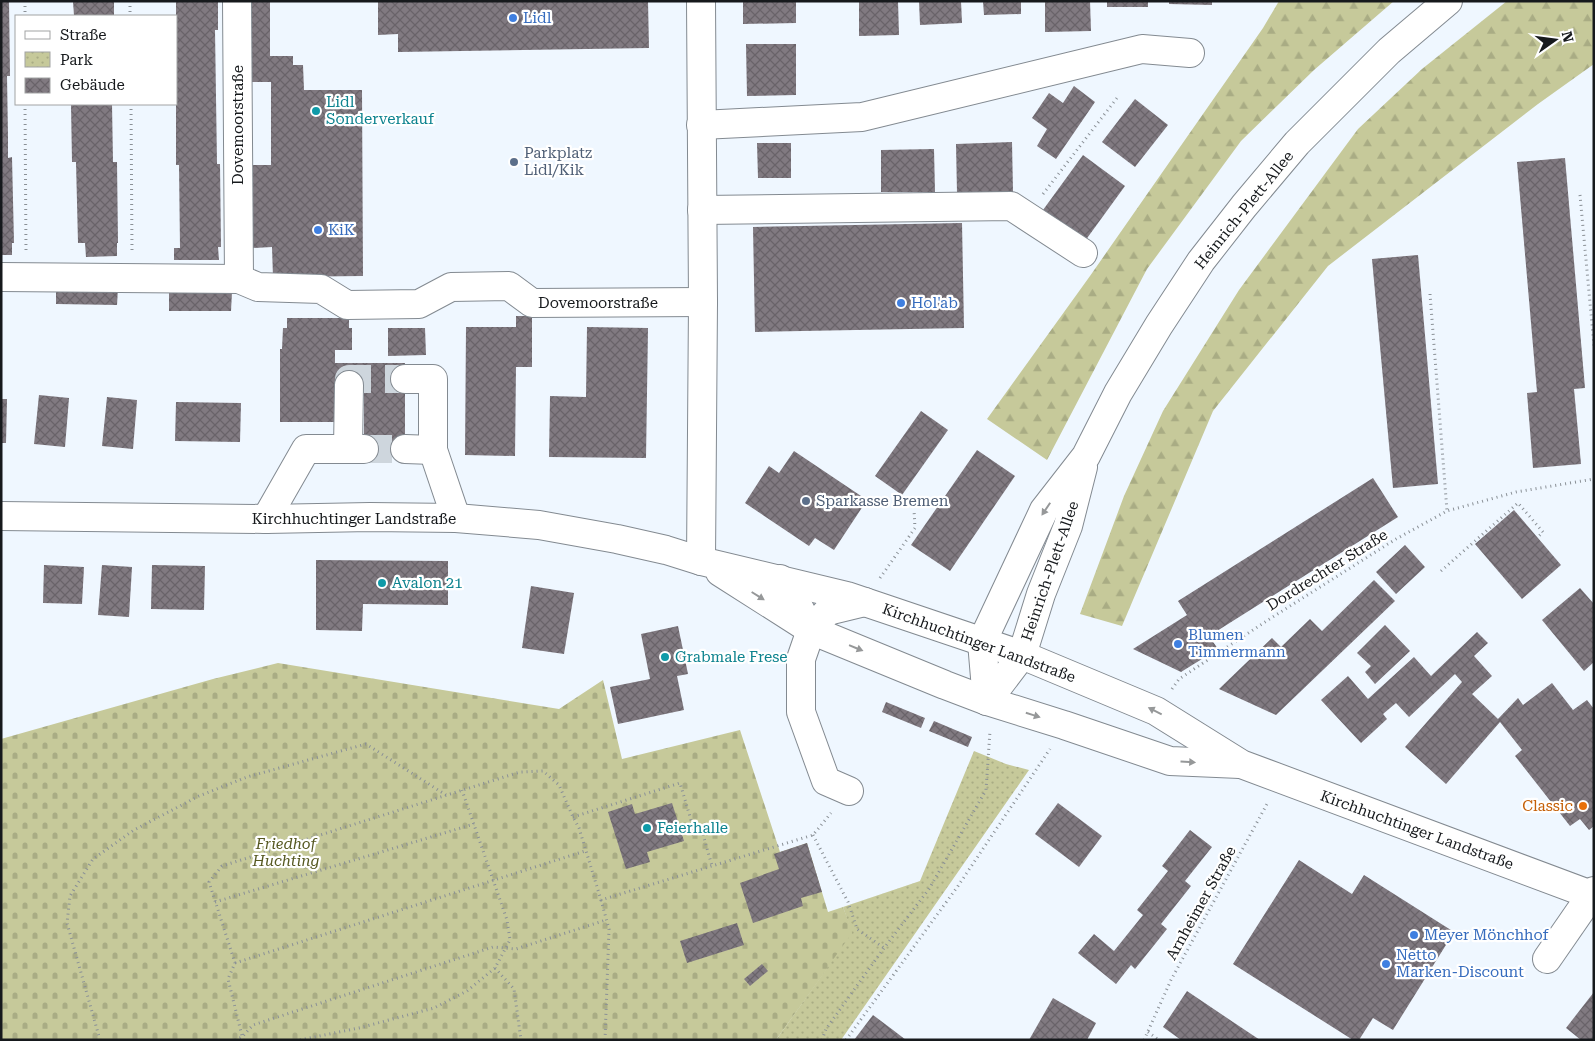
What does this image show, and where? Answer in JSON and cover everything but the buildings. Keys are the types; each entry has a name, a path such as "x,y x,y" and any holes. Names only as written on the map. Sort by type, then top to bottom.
{"main road":[{"name":"Dovemoorstraße","path":"237,1 239,279"},
{"path":"701,1 702,561"},
{"name":"Heinrich-Plett-Allee","path":"982,642 1044,510 1086,456 1118,393 1159,325 1202,261 1244,206 1297,143 1389,51 1448,1"},
{"path":"701,125 862,117 1142,49 1190,53"},
{"path":"702,210 1011,206 1083,253"},
{"name":"Dovemoorstraße","path":"14,277 239,279 258,287 321,289 347,305 418,304 452,287 509,286 532,303 703,302"},
{"path":"405,379 434,379 433,450 456,518"},
{"path":"266,519 306,449 356,449 349,385"},
{"path":"405,449 433,450"},
{"name":"Heinrich-Plett-Allee","path":"987,701 1022,656 1041,594 1068,526 1086,456"},
{"name":"Kirchhuchtinger Landstraße","path":"1,516 266,519 370,516 456,518 539,525 666,550 702,561 847,596 1022,656 1156,711 1241,764 1593,894"},
{"name":"Kirchhuchtinger Landstraße","path":"702,561 811,630 944,685 1170,761 1241,764"},
{"path":"780,580 796,602 811,630"},
{"path":"849,791 826,781 801,712 801,659 811,630 828,611 864,602"},
{"path":"982,642 987,701"},
{"path":"1547,959 1593,894"}],"path":[{"path":"25,1 25,15"},
{"path":"130,1 130,15"},
{"path":"1027,216 1117,98"},
{"path":"14,277 25,105"},
{"path":"131,105 132,278"},
{"path":"1580,195 1594,346"},
{"path":"1430,294 1447,511"},
{"name":"Dordrechter Straße","path":"1156,711 1179,679 1268,620 1389,544 1447,511 1516,492 1594,479"},
{"path":"1441,571 1518,503 1544,532 1538,537"},
{"path":"864,602 915,528 914,510"},
{"path":"822,1040 826,1029 929,889 986,790 991,735 987,701"},
{"path":"846,1040 958,886 1043,760 1064,725"},
{"path":"100,1040 67,923 70,896 93,859 134,830 199,796 239,780 366,744 446,795"},
{"path":"243,1039 228,979 235,963 209,882 222,866 520,772 543,771 559,785 573,817 586,851 609,929 605,1040"},
{"name":"Arnheimer Straße","path":"1144,1040 1171,980 1257,825 1280,778"},
{"path":"573,817 680,783 691,820 702,831 712,866"},
{"path":"300,1040 359,1028 434,1008 467,991 495,968 510,940 507,920 462,790"},
{"path":"601,900 813,835 849,791"},
{"path":"215,902 474,824"},
{"path":"813,835 848,902 857,929 884,948"},
{"path":"235,963 586,851"},
{"path":"235,1040 243,1039 253,1025 493,947 516,949 606,920"},
{"path":"495,968 514,989 521,1040"},
{"path":"1148,1032 1159,1040"}],"green space":[{"path":"1279,1 1394,1 1314,70 1241,141 1147,269 1047,460 987,419 1090,276 1263,28"},
{"path":"1507,1 1594,1 1594,64 1538,104 1328,266 1213,411 1122,626 1080,614 1124,496 1163,411 1239,290 1358,129 1422,69"},
{"name":"Friedhof Huchting","path":"278,663 559,709 603,680 622,759 740,730 780,852 807,843 828,912 843,907 853,933 776,1040 1,1040 1,739 213,679"},
{"path":"974,751 1006,764 1029,770 841,1040 776,1040 852,933 843,907 920,881"}],"tunnel":[{"path":"349,385 349,379 405,379"},
{"path":"364,449 405,449"}],"place":[{"name":"Lidl","path":"513,18"},
{"name":"Lidl Sonderverkauf","path":"316,111"},
{"name":"Parkplatz Lidl/Kik","path":"514,162"},
{"name":"KiK","path":"318,230"},
{"name":"Hol'ab","path":"901,303"},
{"name":"Sparkasse Bremen","path":"806,501"},
{"name":"Avalon 21","path":"382,583"},
{"name":"Blumen Timmermann","path":"1178,644"},
{"name":"Grabmale Frese","path":"665,657"},
{"name":"Classic","path":"1583,806"},
{"name":"Feierhalle","path":"647,828"},
{"name":"Meyer Mönchhof","path":"1414,935"},
{"name":"Netto Marken-Discount","path":"1386,964"}]}
